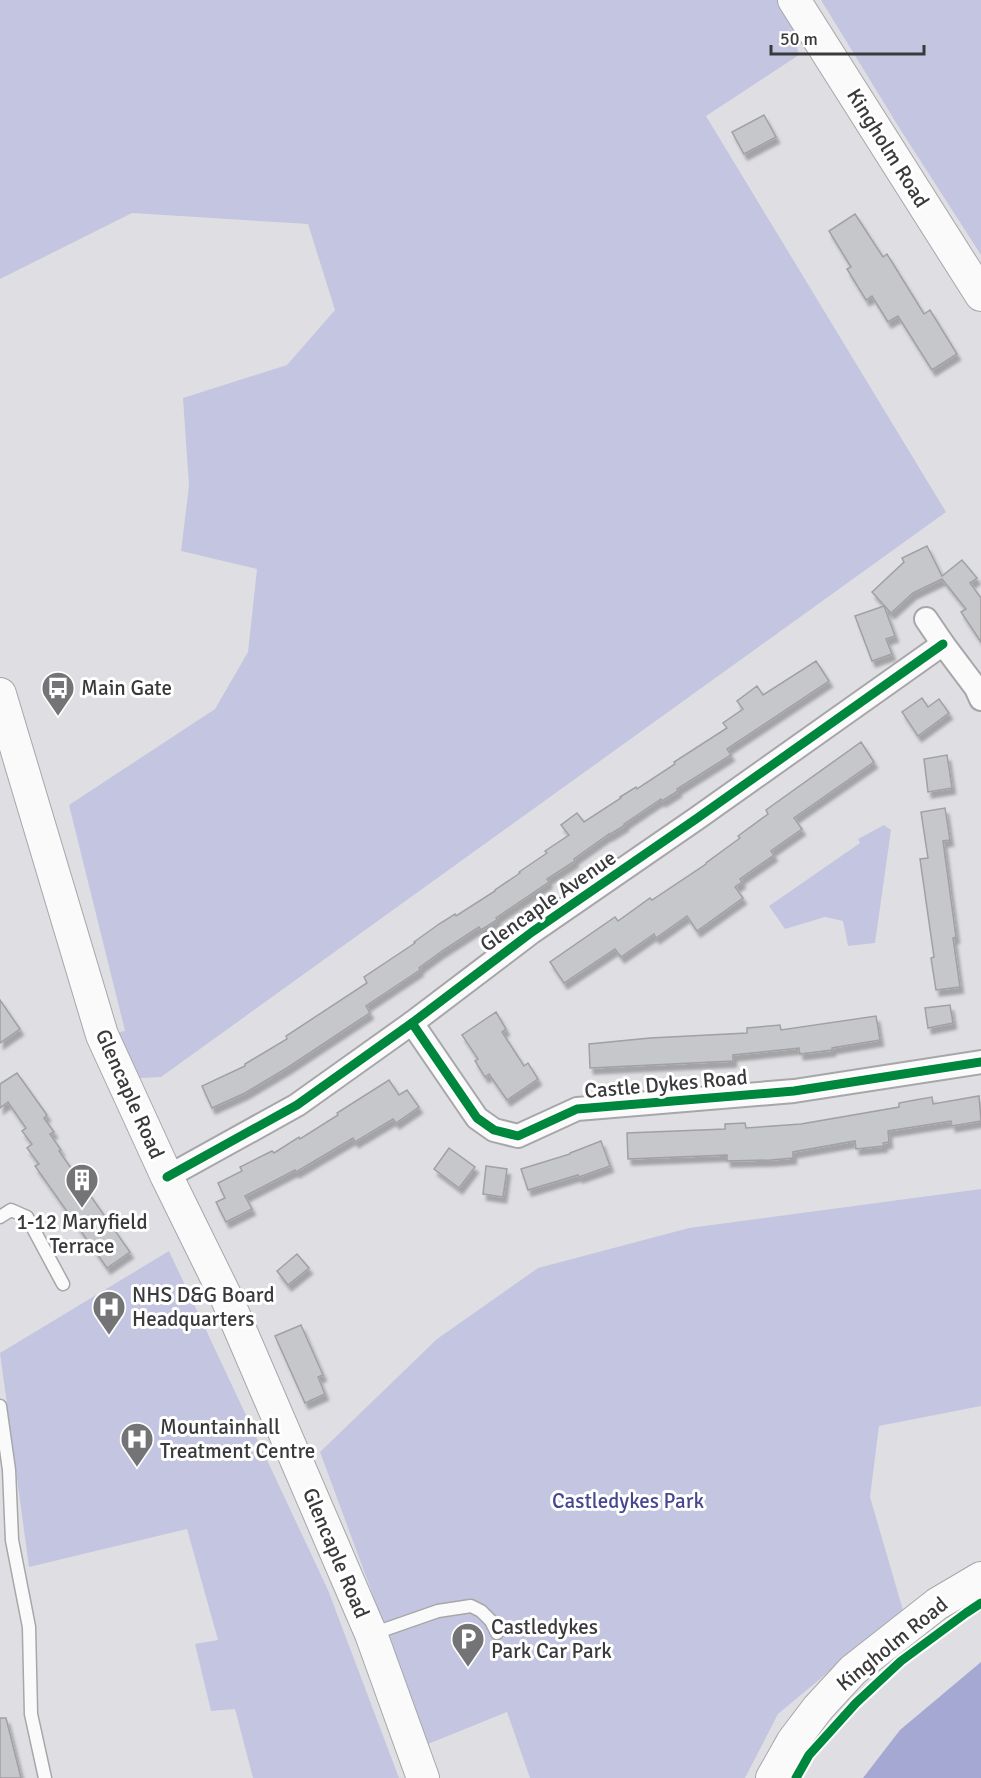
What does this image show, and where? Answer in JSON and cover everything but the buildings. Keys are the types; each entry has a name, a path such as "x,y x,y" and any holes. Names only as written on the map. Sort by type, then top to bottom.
{"main road":[{"name":"Kingholm Road","path":"794,0 981,295"},
{"name":"Glencaple Road","path":"0,694 7,745 102,1035 167,1177 227,1299 371,1634 423,1778"},
{"name":"Kingholm Road","path":"772,1778 793,1740 818,1708 853,1670 937,1604 981,1578"}],"street":[{"path":"926,619 976,687 981,699"},
{"name":"Glencaple Avenue","path":"167,1177 297,1105 412,1023 532,932 943,644"},
{"name":"Castle Dykes Road","path":"412,1023 477,1118 494,1130 518,1136 577,1109 794,1091 981,1062"}],"lane":[{"path":"0,1217 12,1210 27,1217 63,1284"},
{"path":"0,1406 9,1470 12,1540 29,1627 31,1714 45,1778"},
{"path":"371,1634 438,1611 471,1605 491,1621 496,1633"}],"green space":[{"path":"0,0 785,0 799,55 706,116 946,512 161,1077 122,1079 102,1035 125,1031 69,805 215,709 248,652 257,569 181,551 189,486 183,398 287,365 335,310 308,224 132,213 0,279"},
{"path":"821,0 981,0 981,255 900,129"},
{"path":"884,825 891,830 875,943 848,946 843,921 825,917 785,929 769,906 860,843 858,839"},
{"name":"Castledykes Park","path":"981,1189 981,1406 879,1426 870,1497 903,1610 778,1714 745,1778 530,1778 507,1712 428,1744 320,1452 437,1339 538,1268 689,1228"},
{"name":"Mountainhall Treatment Centre","path":"169,1251 328,1590 399,1778 253,1778 235,1709 211,1711 195,1644 218,1640 187,1529 29,1567 0,1353"}],"shaded area":[{"path":"981,1662 981,1778 863,1778 900,1730"}],"cycle path":[{"path":"167,1177 297,1105 412,1023 532,932 943,644"},
{"path":"412,1023 477,1118 494,1130 518,1136 577,1109 794,1091 981,1062"},
{"path":"796,1778 809,1755 856,1703 901,1661 981,1603"}],"place":[{"name":"Main Gate","path":"58,717"},
{"name":"1-12 Maryfield Terrace","path":"82,1209"},
{"name":"NHS D&G Board Headquarters","path":"109,1336"},
{"name":"Mountainhall Treatment Centre","path":"137,1468"},
{"name":"Castledykes Park Car Park","path":"468,1668"}]}
